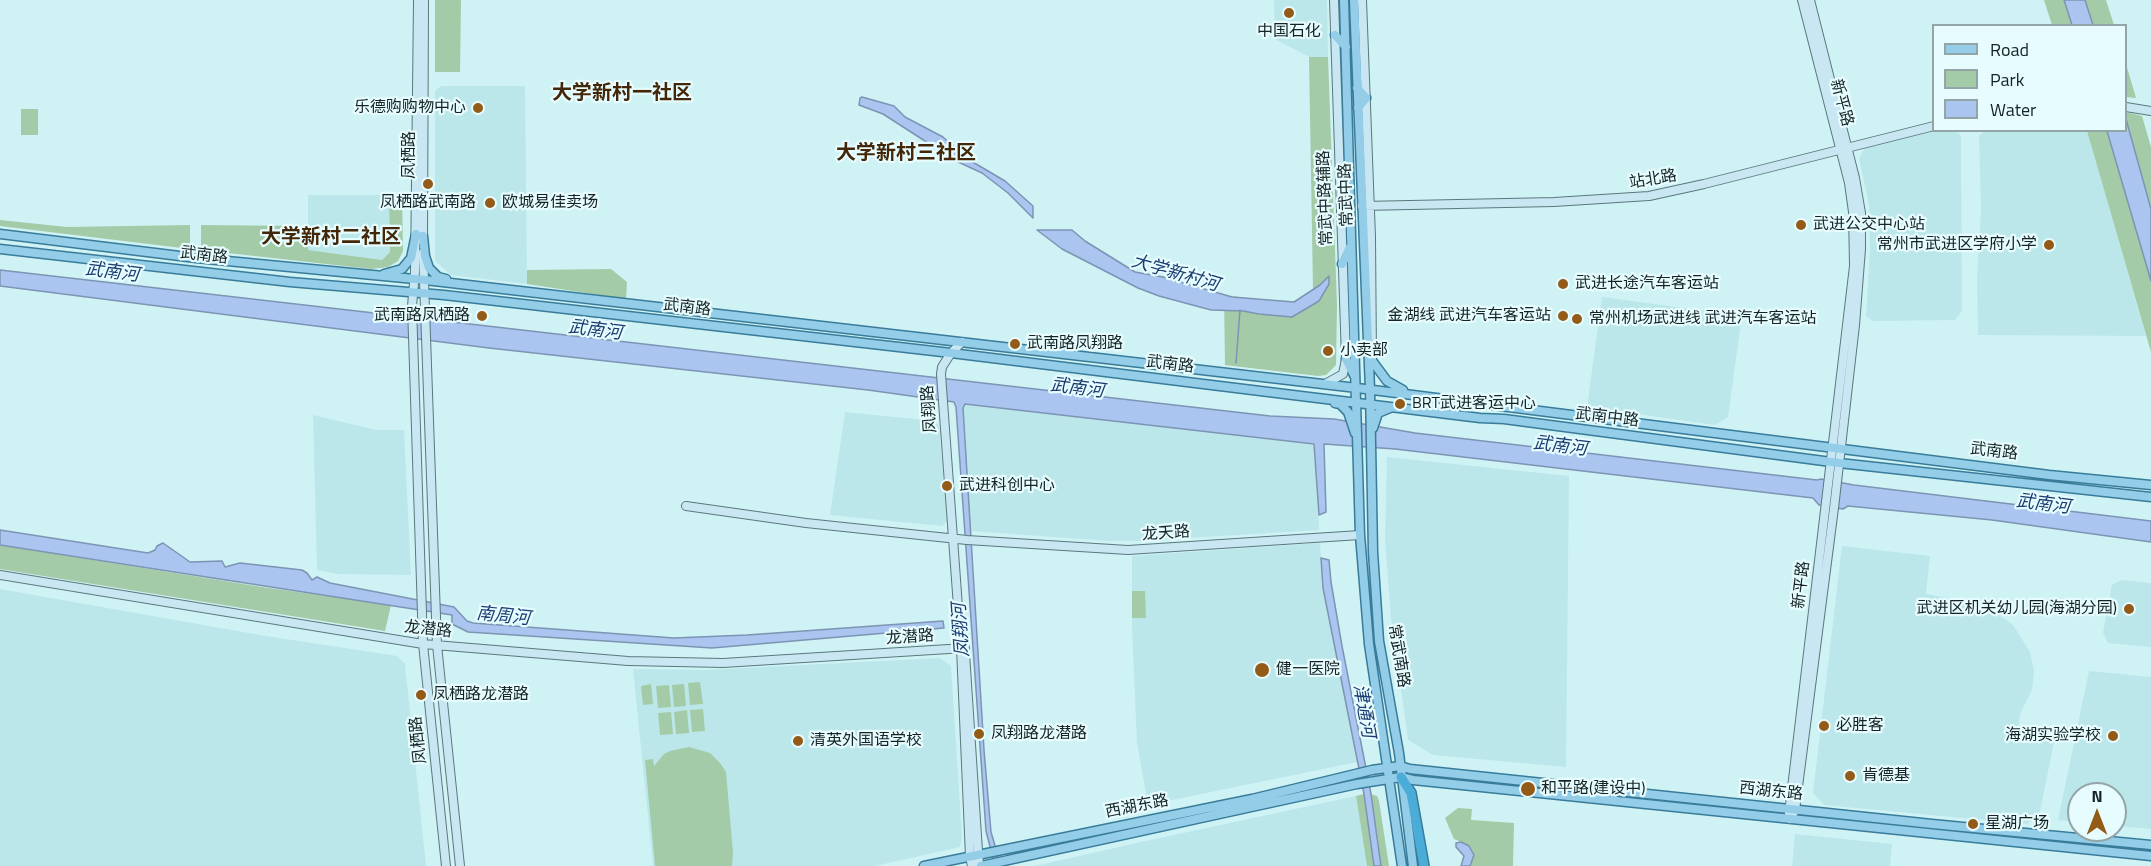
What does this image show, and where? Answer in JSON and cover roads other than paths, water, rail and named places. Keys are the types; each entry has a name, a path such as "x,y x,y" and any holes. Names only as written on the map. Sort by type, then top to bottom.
{"highway":[{"path":"1401,777 1411,793 1424,866"}],"main road":[{"name":"常武中路","path":"1344,0 1357,403"},
{"name":"常武中路","path":"1354,0 1358,108 1366,206 1370,404"},
{"path":"1335,34 1346,47"},
{"path":"1357,88 1366,98 1358,108"},
{"name":"武南路","path":"0,234 196,258 466,285 1326,384 1356,384 1370,390"},
{"path":"371,275 389,274 402,269 411,258 419,235"},
{"path":"419,235 429,268 438,278 466,285"},
{"path":"1342,264 1352,244"},
{"name":"武南路","path":"0,249 290,282 424,293 953,353 1370,404"},
{"path":"1368,352 1372,362 1387,381 1397,388 1419,396"},
{"path":"1346,359 1356,384"},
{"name":"武南中路","path":"1370,390 1837,448"},
{"path":"1317,398 1340,404 1354,419"},
{"path":"1354,419 1357,403"},
{"path":"1370,404 1372,421"},
{"name":"武南中路","path":"1370,404 1835,462"},
{"path":"1372,421 1378,413 1386,409 1397,408"},
{"name":"常武南路","path":"1354,419 1359,448 1360,535 1369,644 1389,778"},
{"name":"常武南路","path":"1372,421 1373,552 1379,641 1400,766 1413,866"},
{"name":"武南路","path":"1837,448 2151,485"},
{"name":"武南路","path":"1835,462 2151,497"},
{"name":"西湖东路","path":"924,866 973,859 994,851 1252,799 1372,770 1400,766 1410,769 2151,845"},
{"name":"西湖东路","path":"980,866 1357,784 1401,777 2151,856"},
{"path":"1389,778 1402,866"}],"street":[{"name":"凤栖路","path":"418,0 419,280 424,293 426,310 437,645 460,866"},
{"name":"凤栖路","path":"419,235 424,0"},
{"name":"常武中路辅路","path":"1334,0 1346,359"},
{"path":"1362,0 1372,362 1370,390"},
{"name":"新平路","path":"1790,819 1859,277 1861,213 1802,0"},
{"name":"新平路","path":"1810,0 1844,148 1853,212 1854,266 1837,448"},
{"path":"2127,107 2151,111"},
{"name":"站北路","path":"1366,206 1554,202 1649,196 1932,126"},
{"name":"凤栖路","path":"419,280 413,292 412,306 423,644 446,866"},
{"name":"凤翔路","path":"962,342 944,366 945,408 963,648 973,859 980,866"},
{"path":"1326,384 1343,374 1346,359"},
{"name":"龙天路","path":"686,506 806,524 970,540 1128,550 1360,535"},
{"name":"龙潜路","path":"0,575 423,644 628,661 723,663 963,648"}],"water":[{"path":"2064,0 2085,0 2093,24 2072,24"},
{"path":"862,97 894,106 905,117 943,137 971,161 1005,181 1033,206 1033,218 1008,193 982,173 956,161 883,114 859,105"},
{"path":"2127,123 2151,209 2151,281 2107,132 2127,132"},
{"path":"1037,230 1072,230 1085,241 1135,272 1163,277 1232,297 1294,302 1320,285 1329,276 1329,284 1319,301 1292,317 1211,310 1138,288 1062,249"},
{"path":"0,270 1270,416 1334,419 1415,433 1821,479 2151,521 2151,542 1992,520 1848,506 1843,509 1819,505 1813,498 1395,449 1324,444 1326,512 1319,515 1314,444 965,404 963,408 984,750 991,832 1001,866 995,866 986,831 954,402 868,390 489,348 0,286"},
{"path":"0,530 148,553 163,543 190,562 222,561 225,567 240,563 302,570 312,580 317,577 330,583 454,607 467,621 473,623 674,638 943,621 944,628 712,648 468,632 452,624 452,615 0,545"},
{"path":"1321,558 1329,560 1342,646 1371,794 1381,866 1374,866 1364,794 1323,588"},
{"path":"1461,842 1469,846 1474,855 1470,866 1461,866 1464,856 1456,847 1456,843"}],"waterway":[{"name":"大学新村河","path":"1236,363 1240,310"}],"place":[{"name":"中国石化","path":"1289,13"},
{"name":"乐德购购物中心","path":"478,108"},
{"name":"凤栖路武南路","path":"428,184"},
{"name":"欧城易佳卖场","path":"490,203"},
{"name":"武进公交中心站","path":"1801,225"},
{"name":"常州市武进区学府小学","path":"2049,245"},
{"name":"武进长途汽车客运站","path":"1563,284"},
{"name":"武南路凤栖路","path":"482,316"},
{"name":"金湖线 武进汽车客运站","path":"1563,316"},
{"name":"常州机场武进线 武进汽车客运站","path":"1577,319"},
{"name":"武南路凤翔路","path":"1015,344"},
{"name":"小卖部","path":"1328,351"},
{"name":"BRT武进客运中心","path":"1400,404"},
{"name":"武进科创中心","path":"947,486"},
{"name":"武进区机关幼儿园(海湖分园)","path":"2129,609"},
{"name":"健一医院","path":"1262,670"},
{"name":"凤栖路龙潜路","path":"421,695"},
{"name":"必胜客","path":"1824,726"},
{"name":"凤翔路龙潜路","path":"979,734"},
{"name":"海湖实验学校","path":"2113,736"},
{"name":"清英外国语学校","path":"798,741"},
{"name":"肯德基","path":"1850,776"},
{"name":"和平路(建设中)","path":"1528,789"},
{"name":"星湖广场","path":"1973,824"}],"district":[{"name":"大学新村一社区","path":"622,94"},
{"name":"大学新村三社区","path":"906,154"},
{"name":"大学新村二社区","path":"331,238"}],"water label":[{"name":"武南河","path":"112,273"},
{"name":"武南河","path":"595,331"},
{"name":"武南河","path":"1077,389"},
{"name":"武南河","path":"1560,447"},
{"name":"武南河","path":"2043,505"},
{"name":"南周河","path":"503,617"},
{"name":"凤翔河","path":"962,630"},
{"name":"津通河","path":"1363,711"}]}
